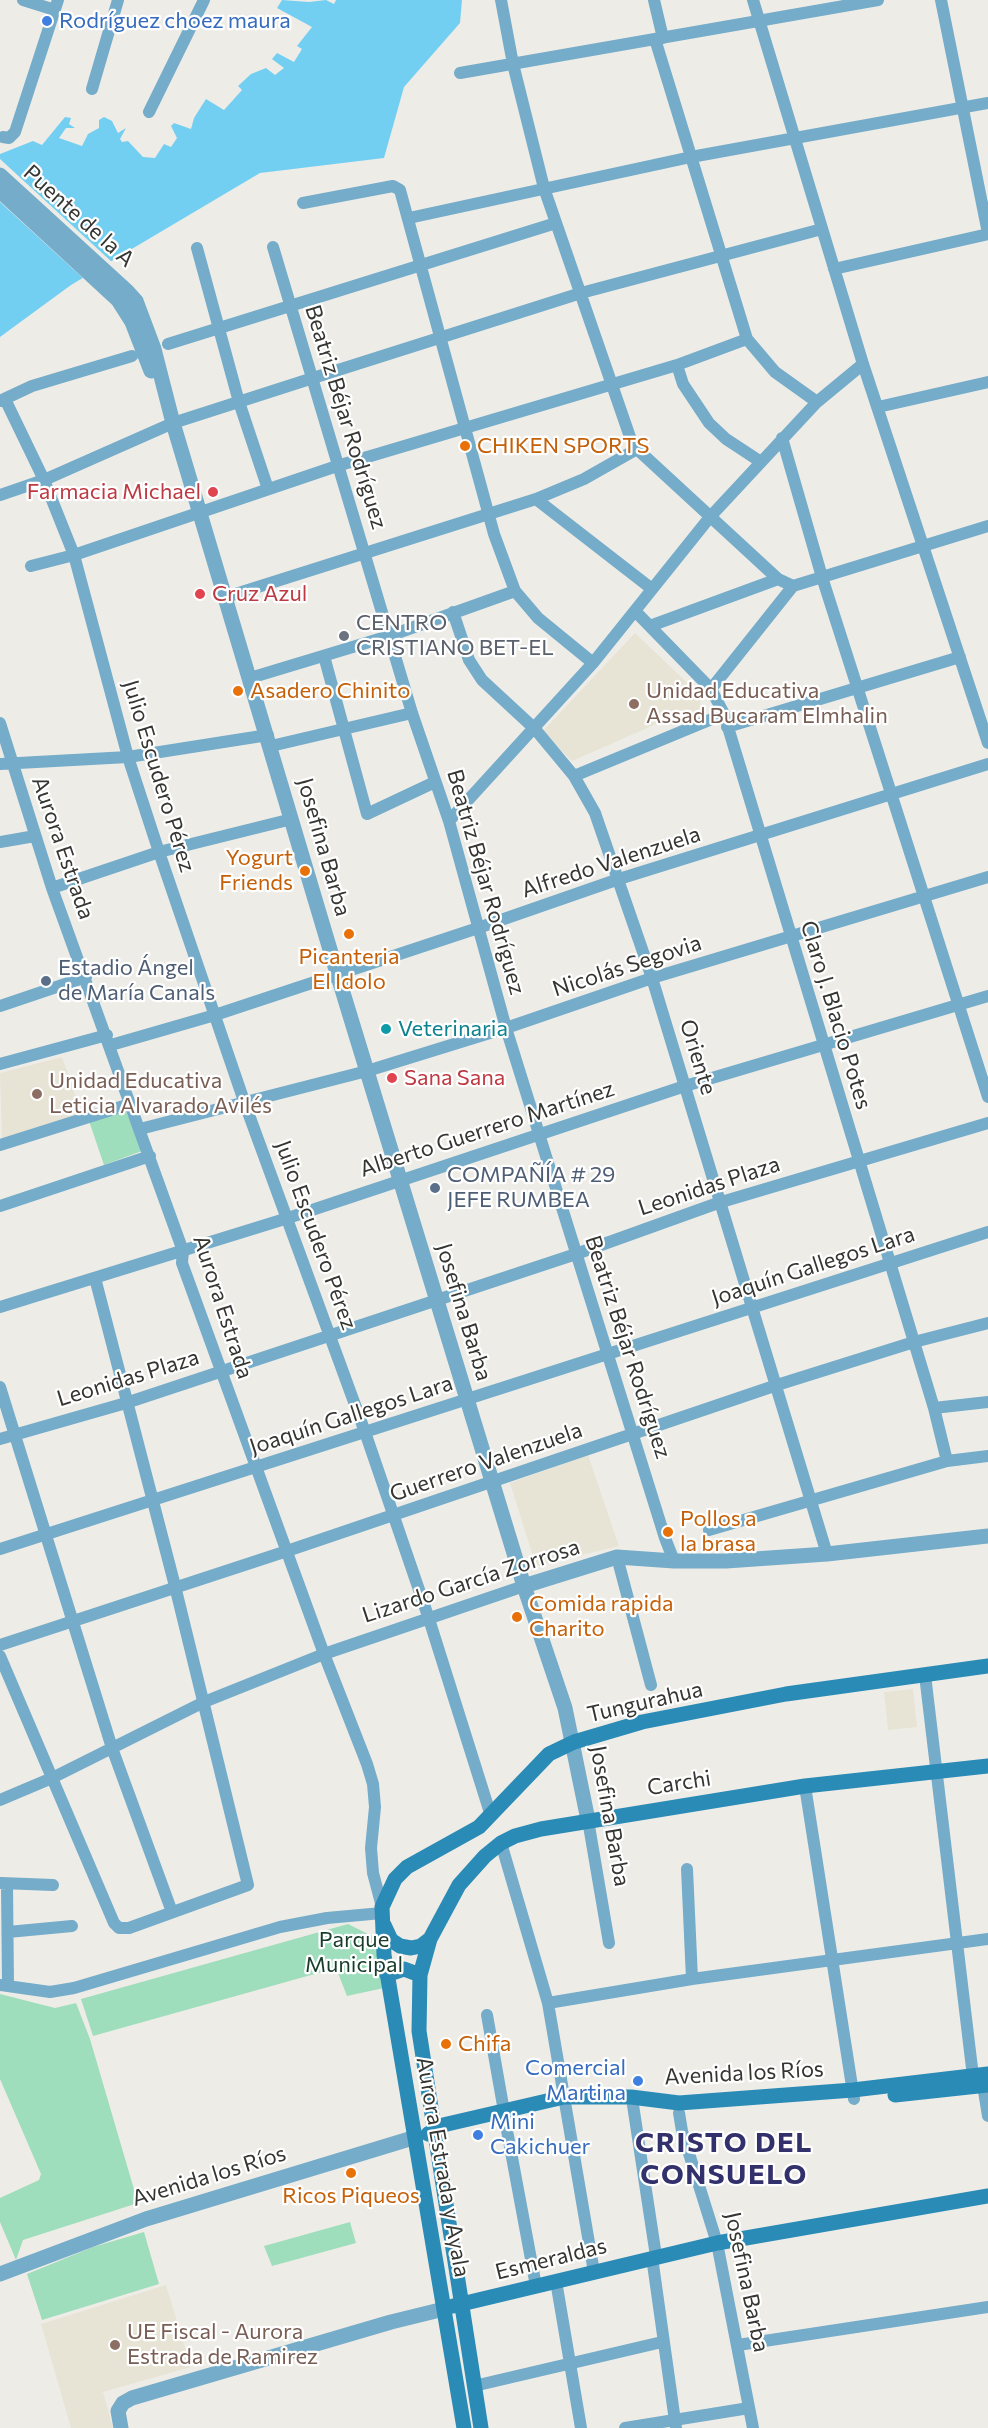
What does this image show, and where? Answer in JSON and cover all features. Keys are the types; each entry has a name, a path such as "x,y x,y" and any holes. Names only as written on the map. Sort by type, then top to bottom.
{"main road":[{"name":"Tungurahua","path":"382,1913 395,1879 407,1867 474,1830 491,1816 549,1754 574,1742 642,1722 786,1694 988,1666"},
{"name":"Carchi","path":"430,1940 459,1885 484,1856 516,1836 588,1820 805,1786 988,1766"},
{"path":"382,1913 391,1940 400,1946 411,1948 421,1946 430,1940"},
{"name":"Aurora Estrada y Ayala","path":"382,1913 387,1975 464,2428"},
{"name":"Aurora Estrada y Ayala","path":"430,1940 420,1975 419,2031 481,2428"},
{"path":"387,1975 404,1969 420,1975"},
{"name":"Avenida los Ríos","path":"565,2101 633,2106 679,2113 981,2080"},
{"name":"Avenida los Ríos","path":"416,2137 435,2132 445,2133 565,2101 631,2097 679,2103 854,2094"},
{"name":"Esmeraldas","path":"718,2248 988,2196"},
{"name":"Esmeraldas","path":"444,2309 654,2257 988,2206"}],"street":[{"path":"3,137 9,138 15,132 57,5 22,0"},
{"path":"92,89 118,0"},
{"path":"149,112 204,0"},
{"path":"501,0 513,64 544,188 610,384 637,449 778,579 793,586"},
{"path":"654,0 659,38 691,157 747,339 775,372 817,402"},
{"path":"753,0 863,364 921,546 960,657 983,708 988,743"},
{"path":"460,73 878,0"},
{"path":"834,269 988,233 941,0"},
{"path":"409,218 691,157 988,103"},
{"name":"Puente de la A","path":"0,175 123,295"},
{"path":"303,203 393,186 400,190 488,513 515,591 538,618 592,663"},
{"name":"Puente de la A","path":"0,191 123,295"},
{"path":"168,344 556,223"},
{"path":"0,495 44,480 173,423 581,293 822,229"},
{"path":"197,248 239,402 268,489"},
{"name":"Beatriz Béjar Rodríguez","path":"273,248 412,713 449,821 506,1028 674,1562"},
{"name":"Josefina Barba","path":"123,295 136,301 154,349 173,423 367,1071 574,1742 609,1943"},
{"path":"31,566 74,555 337,466 677,365 747,339"},
{"path":"2,400 32,386 132,356"},
{"path":"449,821 535,729 592,663 710,517 817,402 863,364"},
{"path":"677,365 682,384 708,423 726,439 761,462"},
{"path":"878,407 988,381"},
{"name":"Julio Escudero Pérez","path":"2,400 44,480 74,555 128,757 159,852 245,1104 394,1516 491,1816"},
{"path":"782,438 822,577 988,1097"},
{"path":"226,597 536,499 584,479 637,449"},
{"path":"536,499 652,589"},
{"path":"711,689 793,586 988,526"},
{"path":"650,626 778,579"},
{"path":"250,678 389,636 515,591"},
{"name":"Claro J. Blacio Potes","path":"635,611 711,689 724,714 934,1408 947,1461"},
{"name":"Oriente","path":"453,612 469,660 482,680 535,729 574,776 595,813 652,978 718,1203 777,1385 827,1554"},
{"path":"324,656 367,814 435,782"},
{"path":"728,727 858,690 960,657"},
{"path":"6,763 128,757 269,741 344,729 412,713"},
{"path":"574,776 724,714"},
{"name":"Aurora Estrada","path":"0,723 6,763 150,1156 183,1251 182,1263 373,1784 375,1807 371,1848 373,1873 382,1913"},
{"name":"Alfredo Valenzuela","path":"0,1064 215,1015 619,879 988,764"},
{"path":"52,888 159,852 292,819"},
{"path":"0,843 35,837"},
{"name":"Nicolás Segovia","path":"140,1129 367,1071 506,1028 652,978 988,877"},
{"path":"0,1006 86,977"},
{"name":"Alberto Guerrero Martínez","path":"0,1307 288,1218 685,1086 988,996"},
{"path":"0,1145 130,1104"},
{"name":"Leonidas Plaza","path":"0,1439 126,1403 576,1254 718,1203 988,1123"},
{"path":"0,1204 150,1156"},
{"name":"Joaquín Gallegos Lara","path":"0,1549 988,1232"},
{"path":"0,1656 114,1923 119,1929 129,1928 248,1885 176,1586 126,1403 95,1278"},
{"name":"Guerrero Valenzuela","path":"0,1645 394,1516 777,1385 914,1342 988,1323"},
{"path":"0,1387 112,1748 172,1912"},
{"path":"934,1408 988,1402"},
{"path":"709,1530 947,1461 988,1456"},
{"name":"Lizardo García Zorrosa","path":"0,1800 52,1778 204,1702 324,1654 617,1557 674,1562 827,1554 988,1536"},
{"path":"617,1557 651,1685"},
{"path":"925,1675 958,1942 988,2116"},
{"path":"805,1786 854,2094"},
{"path":"501,1844 548,2003 594,2272"},
{"path":"687,1869 692,1978"},
{"path":"53,1885 3,1884 8,1932 4,1953 4,1985 50,1992 74,1988 280,1927 327,1918 382,1913"},
{"path":"8,1932 72,1926"},
{"path":"548,2003 692,1978 988,1939"},
{"path":"487,2014 536,2286"},
{"path":"633,2106 675,2424"},
{"name":"Josefina Barba","path":"679,2113 682,2131 718,2248 753,2428"},
{"name":"Avenida los Ríos","path":"0,2274 146,2219 416,2137"},
{"path":"556,2281 581,2428"},
{"path":"738,2345 988,2307"},
{"name":"Esmeraldas","path":"121,2428 118,2411 123,2403 132,2398 391,2322 444,2309"},
{"path":"474,2386 663,2342"},
{"path":"625,2428 675,2424 749,2408"}],"shaded area":[{"name":"Unidad Educativa Assad Bucaram Elmhalin","path":"635,633 700,695 701,719 694,721 679,714 572,761 542,732"},
{"name":"Unidad Educativa Leticia Alvarado Avilés","path":"62,1057 82,1115 2,1138 0,1073"},
{"path":"588,1455 619,1546 536,1566 510,1483"},
{"path":"913,1689 917,1727 888,1730 884,1692"},
{"name":"UE Fiscal - Aurora Estrada de Ramirez","path":"166,2285 191,2367 103,2392 113,2428 71,2428 41,2324"}],"green space":[{"path":"125,1109 142,1151 104,1165 89,1121"},
{"name":"Parque Municipal","path":"348,1924 374,1937 384,1988 347,1996 336,1968 93,2036 81,1999"},
{"path":"0,1994 55,2008 76,2003 90,2039 138,2203 23,2240 16,2260 0,2222 0,2198 39,2180 41,2174 0,2079"},
{"path":"350,2222 356,2243 272,2266 264,2246"},
{"path":"144,2232 159,2284 42,2320 27,2274 93,2247"}],"water":[{"path":"282,0 309,2 326,0 334,4 336,0 462,0 460,23 404,87 384,158 260,173 71,285 0,337 0,154 33,141 42,145 65,117 71,118 69,124 75,128 66,128 59,138 82,146 88,134 99,128 99,120 104,117 112,121 118,133 126,128 120,139 122,142 128,141 143,157 155,158 164,144 171,147 177,138 171,126 174,123 191,129 194,118 206,99 224,110 242,90 238,86 251,74 266,68 275,75 284,68 272,59 277,53 294,62 302,49 297,46 312,27 277,8"}],"pier":[{"path":"0,159 113,263 85,280 0,202"}],"place":[{"name":"Rodríguez choez maura","path":"47,21"},
{"name":"CHIKEN SPORTS","path":"465,446"},
{"name":"Farmacia Michael","path":"213,492"},
{"name":"Cruz Azul","path":"200,594"},
{"name":"CENTRO CRISTIANO BET-EL","path":"344,636"},
{"name":"Asadero Chinito","path":"238,691"},
{"name":"Unidad Educativa Assad Bucaram Elmhalin","path":"634,704"},
{"name":"Yogurt Friends","path":"305,871"},
{"name":"Picanteria El Idolo","path":"349,934"},
{"name":"Estadio Ángel de María Canals","path":"46,981"},
{"name":"Veterinaria","path":"386,1029"},
{"name":"Sana Sana","path":"392,1078"},
{"name":"Unidad Educativa Leticia Alvarado Avilés","path":"37,1094"},
{"name":"COMPAÑÍA # 29 JEFE RUMBEA","path":"435,1188"},
{"name":"Pollos a la brasa","path":"668,1532"},
{"name":"Comida rapida Charito","path":"517,1617"},
{"name":"Chifa","path":"446,2044"},
{"name":"Comercial Martina","path":"638,2081"},
{"name":"Mini Cakichuer","path":"478,2135"},
{"name":"Ricos Piqueos","path":"351,2173"},
{"name":"UE Fiscal - Aurora Estrada de Ramirez","path":"115,2345"}],"district":[{"name":"CRISTO DEL CONSUELO","path":"724,2159"}]}
